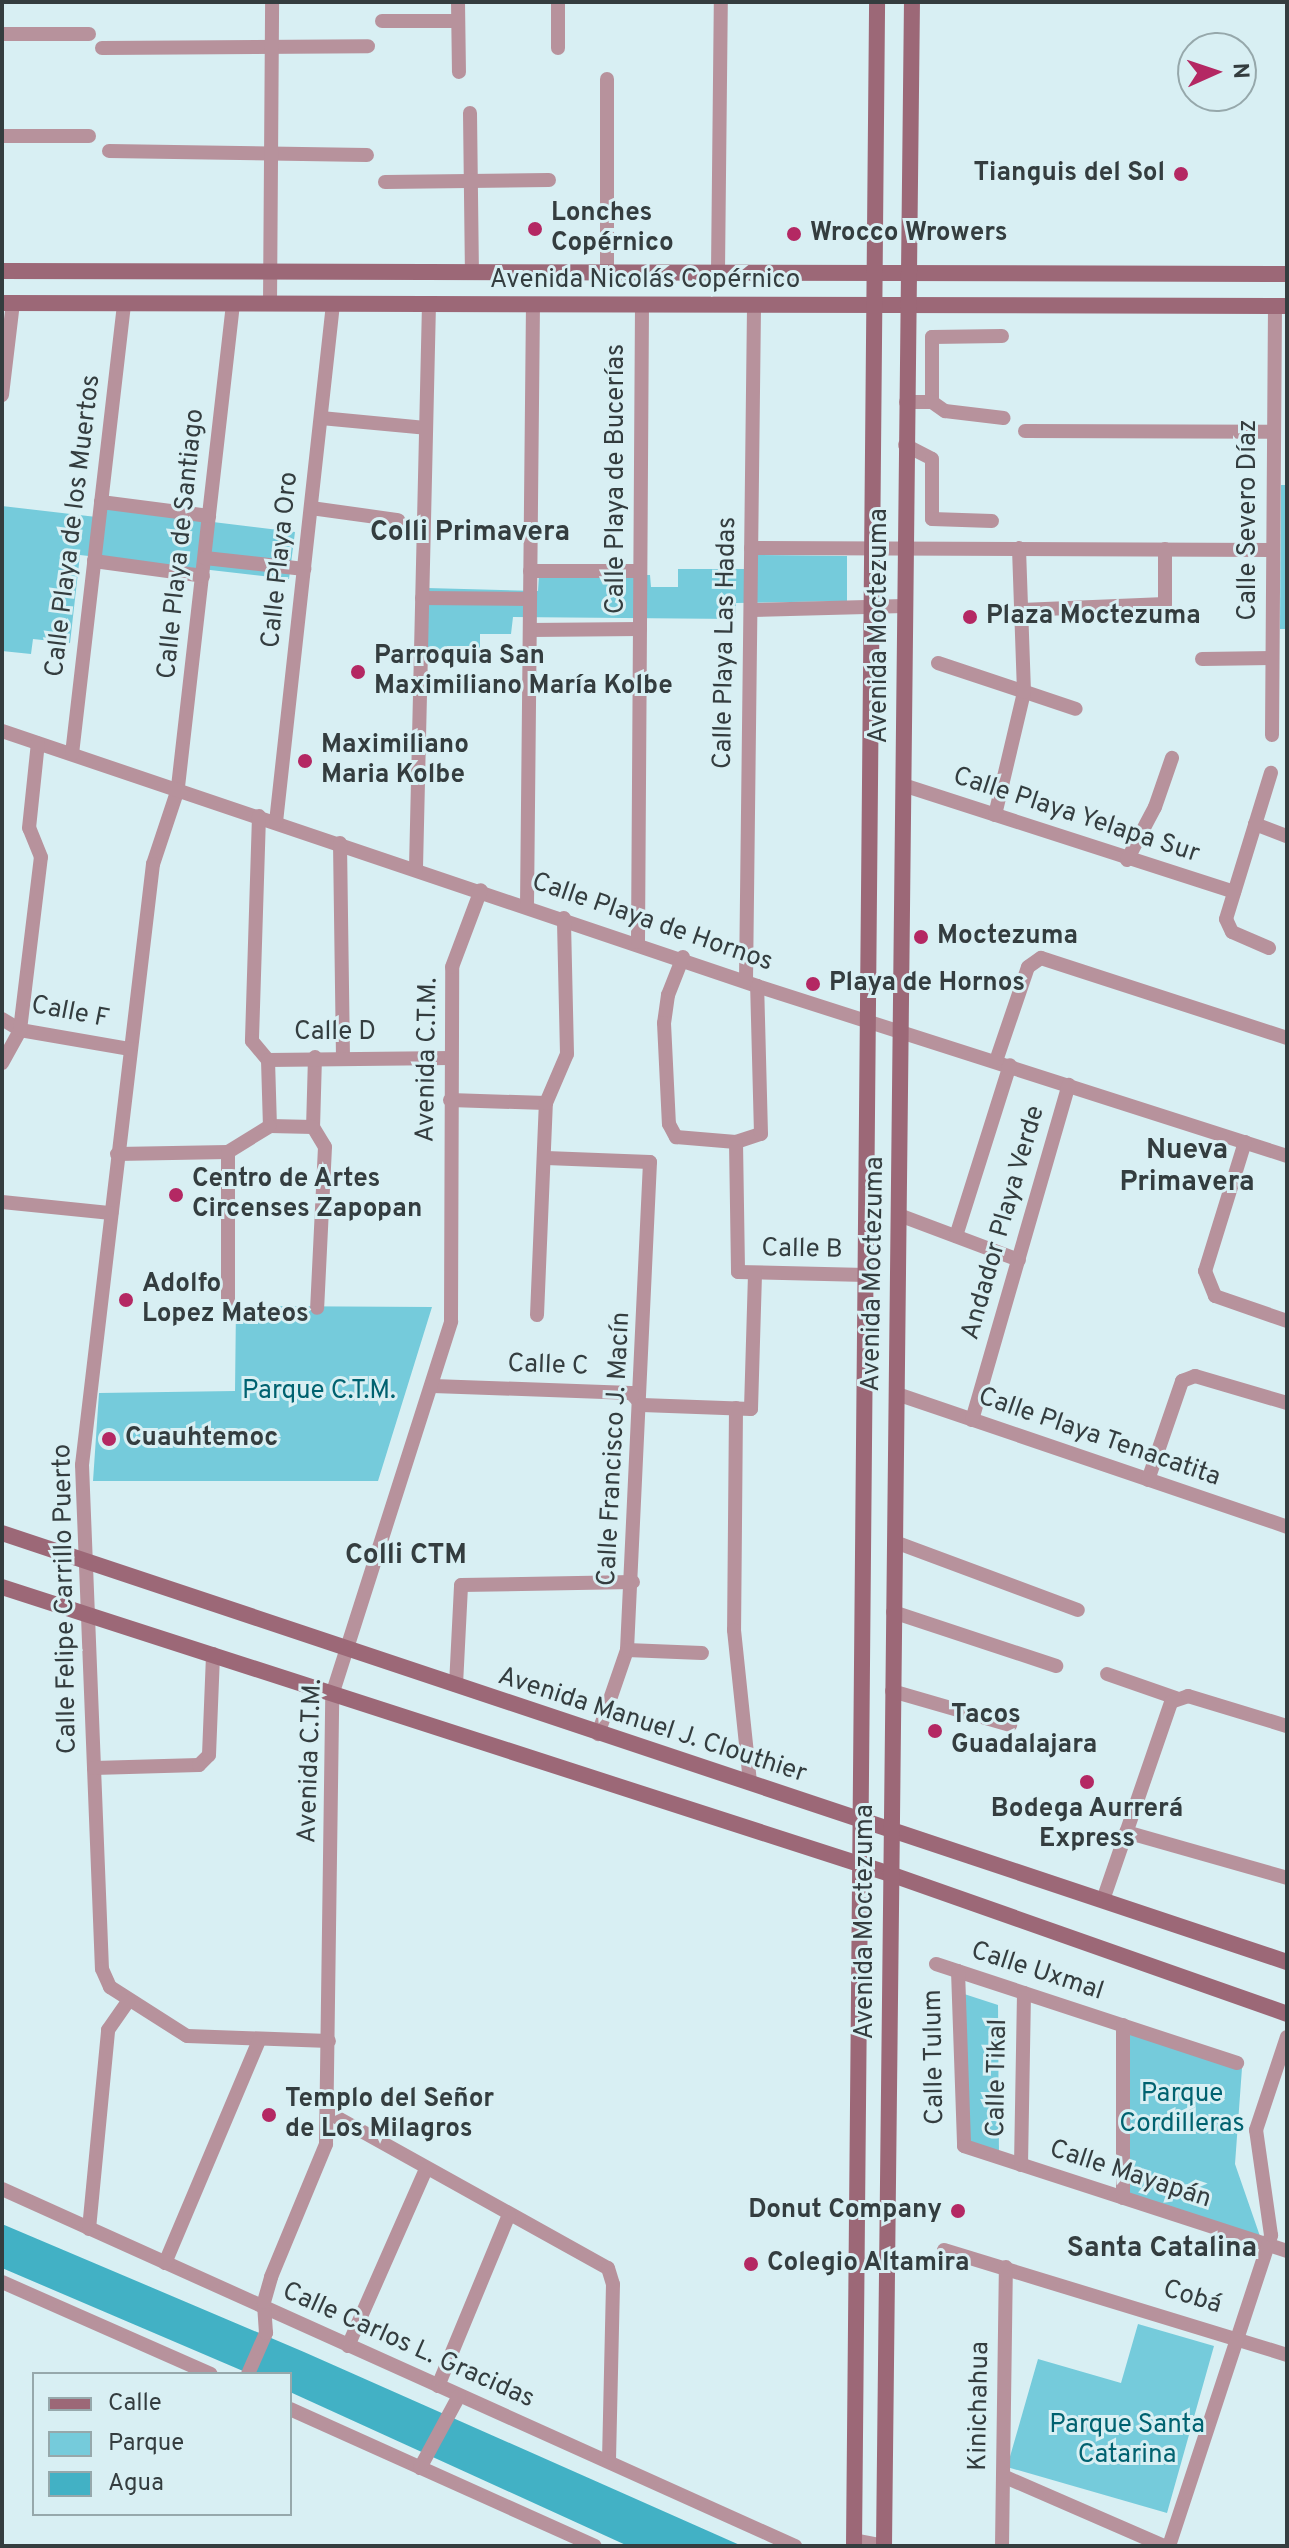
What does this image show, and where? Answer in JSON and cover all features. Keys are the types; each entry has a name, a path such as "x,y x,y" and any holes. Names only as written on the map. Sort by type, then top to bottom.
{"street":[{"path":"270,304 272,2"},
{"path":"458,2 459,72"},
{"path":"558,2 558,48"},
{"path":"718,271 721,2"},
{"name":"Avenida Moctezuma","path":"854,2543 874,607 877,2"},
{"name":"Avenida Moctezuma","path":"884,2546 912,2"},
{"path":"382,21 458,21"},
{"path":"2,34 89,34"},
{"path":"102,48 368,46"},
{"path":"607,79 607,271"},
{"path":"470,113 472,270"},
{"path":"2,136 89,136"},
{"path":"109,151 271,156 367,155"},
{"path":"385,182 549,180"},
{"name":"Avenida Nicolás Copérnico","path":"2,271 270,269 1287,274"},
{"path":"2,395 7,303"},
{"name":"Avenida Nicolás Copérnico","path":"7,303 1281,306"},
{"name":"Calle Playa de los Muertos","path":"72,754 124,303"},
{"name":"Calle Playa de Santiago","path":"178,789 233,304"},
{"name":"Calle Playa Oro","path":"276,822 333,304"},
{"path":"416,868 429,304"},
{"path":"527,906 533,304"},
{"name":"Calle Playa de Bucerías","path":"638,942 642,305"},
{"name":"Calle Playa Las Hadas","path":"736,1142 761,1134 752,983 754,305"},
{"name":"Calle Severo Díaz","path":"1272,735 1280,687 1272,658 1280,630 1273,550 1280,469 1274,432 1281,306"},
{"path":"932,402 932,337 1002,336"},
{"path":"906,402 932,402 945,411 1004,418"},
{"path":"321,418 426,428"},
{"path":"1025,431 1274,432"},
{"path":"905,445 932,459 932,519 992,521"},
{"path":"101,502 209,516"},
{"path":"311,508 398,520"},
{"path":"751,548 1273,550"},
{"path":"995,815 1024,692 1019,548"},
{"path":"1021,610 1165,604 1165,549"},
{"path":"205,558 304,569"},
{"path":"94,561 203,576"},
{"path":"530,571 640,571"},
{"path":"422,598 530,599"},
{"path":"751,610 904,606"},
{"path":"530,630 640,629"},
{"path":"1202,659 1272,658"},
{"path":"938,663 1076,709"},
{"name":"Calle Playa de Hornos","path":"2,731 683,957 752,983 1287,1156"},
{"path":"2,1063 20,1030 41,857 29,828 38,743"},
{"path":"1127,860 1155,807 1172,758"},
{"path":"1269,948 1232,932 1226,919 1271,773"},
{"name":"Calle Playa Yelapa Sur","path":"903,785 1127,860 1234,892"},
{"name":"Calle Felipe Carrillo Puerto","path":"178,789 153,864 82,1465 102,1969 110,1987 187,2036 259,2041 329,2041"},
{"path":"259,816 252,1041 268,1060 270,1126"},
{"path":"1255,824 1287,836"},
{"path":"340,843 343,1057"},
{"name":"Avenida C.T.M.","path":"249,2372 266,2333 264,2309 271,2277 321,2164 329,2113 332,1695 343,1648 433,1386 451,1321 452,967 481,890"},
{"path":"537,1315 546,1103 567,1054 564,918"},
{"path":"683,957 665,1008 672,1135 736,1142"},
{"path":"956,1236 1028,967 1041,958 1287,1038"},
{"name":"Calle F","path":"2,1019 20,1030 130,1049"},
{"path":"315,1057 313,1127 325,1147 317,1308"},
{"name":"Calle D","path":"268,1060 315,1057 451,1058"},
{"name":"Andador Playa Verde","path":"972,1420 1069,1085"},
{"path":"450,1100 546,1103"},
{"path":"117,1154 228,1152 270,1126 313,1127"},
{"name":"Calle B","path":"736,1142 738,1272 866,1275"},
{"path":"1245,1142 1205,1271 1215,1296 1287,1321"},
{"path":"228,1152 228,1308"},
{"name":"Calle Francisco J. Macín","path":"546,1158 650,1162 642,1405 631,1539 633,1582 627,1650 598,1734"},
{"path":"2,1202 111,1213"},
{"path":"899,1215 1019,1260"},
{"path":"750,1783 734,1630 744,1409 755,1273"},
{"path":"1148,1480 1182,1381 1195,1376 1287,1403"},
{"name":"Calle C","path":"433,1386 631,1393 642,1405 744,1409"},
{"name":"Calle Playa Tenacatita","path":"897,1394 1287,1527"},
{"name":"Avenida Manuel J. Clouthier","path":"2,1533 1287,1962"},
{"path":"895,1542 1078,1610"},
{"path":"456,1685 461,1585 633,1582"},
{"path":"2,1587 890,1874 1287,2014"},
{"path":"893,1612 1056,1666"},
{"path":"627,1650 702,1653"},
{"path":"94,1768 199,1765 209,1755 213,1654"},
{"path":"1107,1674 1176,1698 1188,1696 1287,1726"},
{"path":"892,1691 1010,1725"},
{"path":"1103,1900 1167,1707 1176,1698"},
{"path":"1126,1832 1287,1878"},
{"name":"Calle Uxmal","path":"936,1964 1237,2063"},
{"name":"Calle Tulum","path":"958,1971 961,2142"},
{"name":"Calle Tikal","path":"1021,2165 1024,1993"},
{"path":"89,2229 108,2030 128,2001"},
{"path":"1123,2025 1123,2198"},
{"path":"1003,2476 1167,2546 1268,2245 1256,2130 1287,2037"},
{"path":"165,2263 259,2041"},
{"path":"329,2113 608,2268 613,2284 609,2461"},
{"name":"Calle Mayapán","path":"961,2142 969,2149 1287,2251"},
{"path":"348,2346 426,2169"},
{"name":"Calle Carlos L. Gracidas","path":"2,2189 795,2546"},
{"path":"438,2386 509,2215"},
{"name":"Cobá","path":"944,2250 1238,2337 1287,2355"},
{"name":"Kinichahua","path":"1002,2546 1006,2267"},
{"path":"2,2282 206,2372"},
{"path":"423,2463 459,2396"},
{"path":"292,2410 423,2463 595,2546"},
{"path":"854,2543 884,2546"}],"green space":[{"path":"1281,485 1287,485 1287,629 1280,629"},
{"path":"2,506 105,518 106,509 295,532 289,579 80,555 70,643 33,639 31,654 2,651"},
{"path":"756,555 847,556 847,601 736,603 735,619 513,617 511,634 480,634 480,655 426,655 427,588 538,591 539,574 650,575 651,587 678,587 678,569 756,569"},
{"name":"Parque C.T.M.","path":"236,1306 432,1307 378,1481 93,1481 99,1393 235,1391"},
{"path":"958,1992 998,2005 999,2158 961,2142"},
{"name":"Parque Cordilleras","path":"1123,2025 1242,2068 1235,2164 1262,2242 1123,2198"},
{"name":"Parque Santa Catarina","path":"1138,2324 1214,2346 1167,2513 1007,2467 1038,2359 1121,2383"}],"water":[{"path":"2,2224 304,2352 742,2546 628,2546 292,2393 292,2372 245,2372 2,2268"}],"place":[{"name":"Tianguis del Sol","path":"1181,174"},
{"name":"Lonches Copérnico","path":"535,229"},
{"name":"Wrocco Wrowers","path":"794,234"},
{"name":"Plaza Moctezuma","path":"970,617"},
{"name":"Parroquia San Maximiliano María Kolbe","path":"358,672"},
{"name":"Maximiliano Maria Kolbe","path":"305,761"},
{"name":"Moctezuma","path":"921,937"},
{"name":"Playa de Hornos","path":"813,984"},
{"name":"Centro de Artes Circenses Zapopan","path":"176,1195"},
{"name":"Adolfo Lopez Mateos","path":"126,1300"},
{"name":"Cuauhtemoc","path":"109,1439"},
{"name":"Tacos Guadalajara","path":"935,1731"},
{"name":"Bodega Aurrerá Express","path":"1087,1782"},
{"name":"Templo del Señor de Los Milagros","path":"269,2115"},
{"name":"Donut Company","path":"958,2211"},
{"name":"Colegio Altamira","path":"751,2264"}],"district":[{"name":"Colli Primavera","path":"470,533"},
{"name":"Nueva Primavera","path":"1187,1167"},
{"name":"Colli CTM","path":"406,1556"},
{"name":"Santa Catalina","path":"1162,2249"}]}
